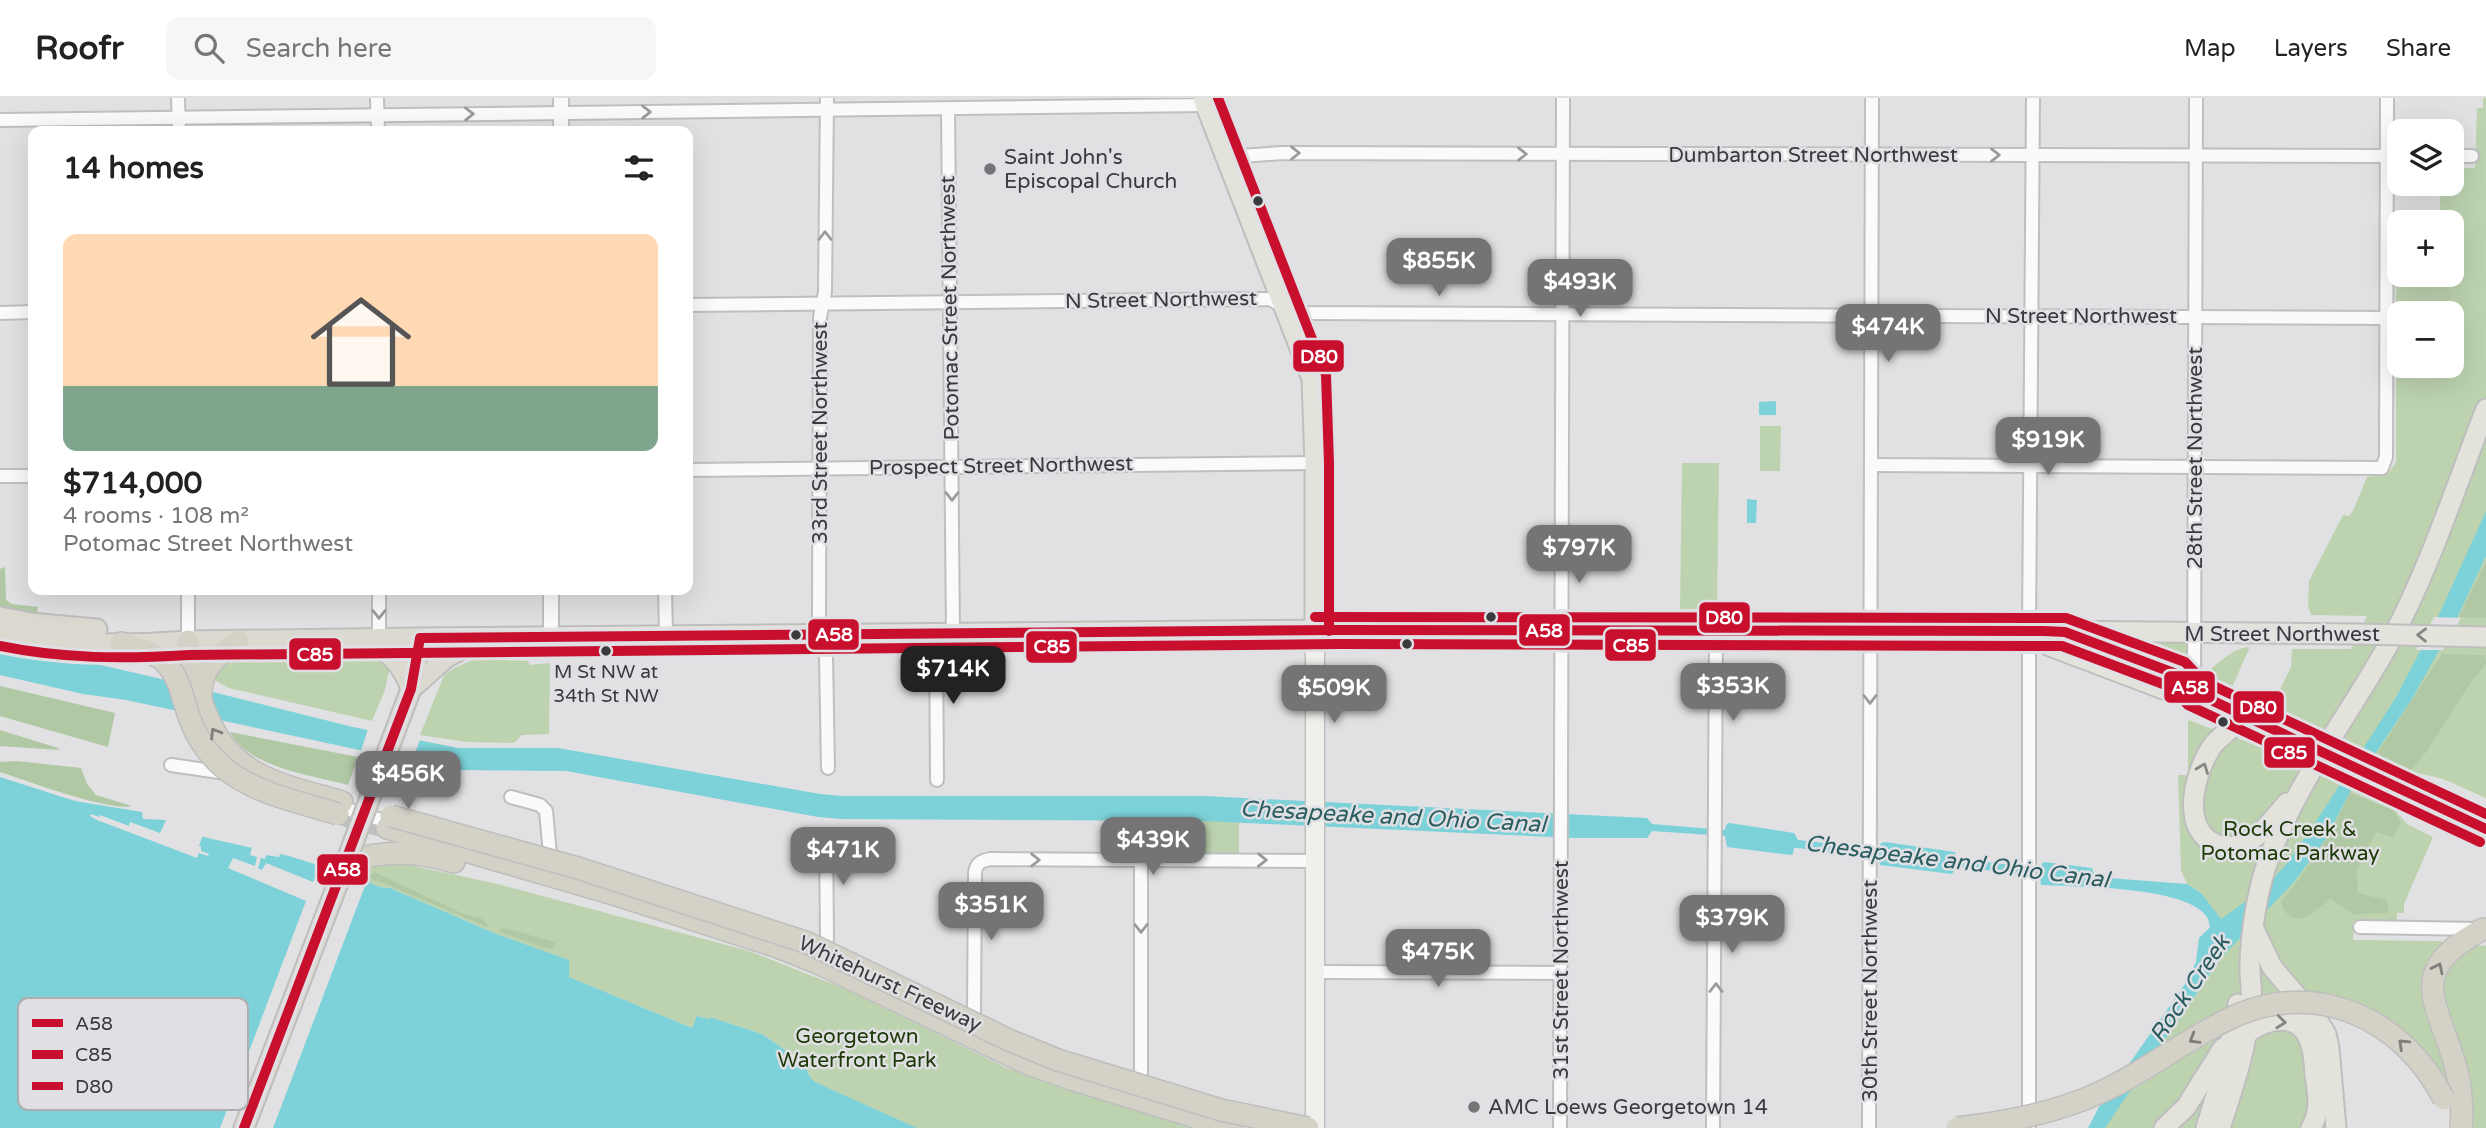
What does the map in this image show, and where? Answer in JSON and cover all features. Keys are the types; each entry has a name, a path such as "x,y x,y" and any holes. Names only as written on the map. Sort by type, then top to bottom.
{"highway":[{"path":"0,617 45,625 149,631 188,641"},
{"path":"0,632 30,638 121,643 188,641"},
{"path":"244,1128 411,689 420,638"},
{"name":"M Street Northwest","path":"188,641 420,638"},
{"path":"411,689 447,657 484,638"},
{"path":"372,639 397,660 411,689"},
{"path":"121,643 162,659 178,681 200,740 224,768 255,788 340,808 251,770 233,756 208,721 201,699 202,682 199,669 188,641"},
{"path":"199,669 238,641"},
{"name":"Whitehurst Freeway","path":"1231,1128 1026,1063 818,963 389,822 578,868 808,943 1011,1041 1058,1060 1221,1110 1308,1128"},
{"path":"346,862 363,856 392,852 429,856 723,930"},
{"path":"2461,1128 2459,1077 2435,1009 2432,985 2444,956 2458,944 2484,929"},
{"path":"1957,1128 2035,1115 2081,1100 2119,1083 2238,1015 2264,1007 2292,1003 2340,1008 2377,1024 2398,1039 2432,1076 2444,1098 2452,1128"}],"main road":[{"path":"1205,101 1312,379 1315,463 1315,1128"},
{"path":"2220,1128 2239,1033 2237,1007 2250,962 2262,882 2269,858 2303,785 2380,659 2403,615 2486,409"},
{"name":"M Street Northwest","path":"420,638 1562,630 2029,631 2486,637"},
{"path":"2029,631 2050,646 2137,668"},
{"path":"2065,632 2137,668 2174,693 2194,692 2486,829"},
{"path":"2137,668 2139,643 2144,632"},
{"path":"2246,717 2219,739 2204,763 2193,801 2196,822 2201,833 2212,842 2224,846 2237,846 2250,841 2303,785"},
{"path":"2254,928 2272,967 2326,1034 2336,1128"},
{"path":"2164,1128 2186,1107 2239,1033 2274,1020 2288,1021 2305,1032 2312,1049 2319,1101 2311,1128"},
{"path":"2206,1128 2239,1033"}],"street":[{"path":"178,98 178,126"},
{"path":"377,98 377,126"},
{"path":"561,98 561,126"},
{"name":"31st Street Northwest","path":"1560,1128 1563,98"},
{"name":"30th Street Northwest","path":"1869,1128 1872,98"},
{"path":"2029,1128 2033,98"},
{"name":"28th Street Northwest","path":"2194,692 2196,98"},
{"path":"2387,98 2389,119"},
{"path":"0,120 561,113 827,104 948,109 1205,101"},
{"name":"33rd Street Northwest","path":"827,104 825,292 820,317 819,618 825,656 828,768"},
{"name":"Potomac Street Northwest","path":"937,780 952,467 948,109"},
{"name":"Dumbarton Street Northwest","path":"1227,157 1292,153 2387,156"},
{"path":"2464,156 2472,156"},
{"path":"1871,465 2378,469 2385,465 2386,457 2386,318 2391,196"},
{"name":"N Street Northwest","path":"693,305 1269,299 1286,309 1303,313 2386,318"},
{"path":"0,313 28,312"},
{"name":"Prospect Street Northwest","path":"693,470 1315,463"},
{"path":"0,476 28,476"},
{"path":"188,595 188,641"},
{"path":"372,639 378,595"},
{"path":"551,595 551,638"},
{"path":"665,595 666,636"},
{"path":"1713,1128 1716,631"},
{"path":"171,765 240,776 756,932 827,957 1001,1044 1055,1065 1217,1116 1269,1128"},
{"path":"511,797 540,805 546,811 552,869"},
{"path":"826,835 827,939"},
{"path":"974,1011 977,864 990,859 1315,861"},
{"path":"1141,860 1141,1075"},
{"path":"2360,927 2484,929"},
{"path":"1315,972 1562,973"}],"green space":[{"name":"Rock Creek & Potomac Parkway","path":"2483,98 2486,98 2486,798 2443,779 2410,771 2393,808 2407,824 2433,837 2404,904 2404,913 2397,913 2397,921 2354,921 2353,940 2441,941 2445,945 2425,983 2424,1003 2441,1048 2457,1107 2446,1087 2325,998 2312,1128 2105,1128 2230,946 2201,893 2187,884 2181,870 2178,775 2188,775 2188,720 2258,746 2275,709 2272,705 2291,667 2292,649 2351,649 2367,616 2311,615 2308,605 2309,581 2343,515 2349,516 2353,511 2367,477 2387,475 2396,462 2396,378 2464,378 2464,301 2396,301 2396,287 2464,287 2464,210 2440,210 2440,196 2464,196 2464,168 2475,168 2477,108 2483,108"},
{"path":"1760,426 1781,426 1780,471 1760,471"},
{"path":"1682,463 1719,463 1717,609 1680,609"},
{"path":"2486,562 2486,618 2459,617"},
{"path":"5,567 6,600 12,604 38,607 37,613 0,606 0,569"},
{"path":"2158,642 2185,643 2188,669 2183,671 2144,656 2146,647"},
{"path":"2248,647 2232,687 2211,676 2212,668 2224,658"},
{"path":"371,653 390,666 385,690 372,721 229,688 212,679 216,670 233,655"},
{"path":"2442,654 2485,655 2486,664 2469,685 2427,751 2410,771 2381,756 2379,751"},
{"path":"475,659 528,661 530,665 550,663 549,734 522,735 514,743 467,742 420,735 444,675"},
{"path":"0,686 115,713 108,747 0,716"},
{"path":"0,730 58,748 59,750 0,746"},
{"path":"230,732 358,757 348,785 266,762 239,744"},
{"path":"17,761 81,768 87,784 96,795 132,806 121,807 87,800 0,772 0,762"},
{"path":"2350,793 2393,810 2401,823 2393,837 2376,832 2357,871 2358,893 2386,900 2389,906 2387,913 2352,914 2330,898 2311,914 2291,917 2285,912 2281,902 2319,849"},
{"path":"1202,821 1239,821 1239,855 1201,853"},
{"name":"Georgetown Waterfront Park","path":"400,863 498,884 749,951 848,990 1009,1069 1203,1128 917,1128 815,1082 804,1063 762,1034 710,1017 698,1016 692,1028 569,977 568,960 365,880 372,865"},
{"path":"376,873 464,914 481,918 488,925 487,927 370,878 370,874"},
{"path":"505,928 555,944 548,949 500,932 499,929"},
{"path":"2474,945 2486,946 2486,1128 2468,1128 2442,991 2452,964"}],"water":[{"path":"1776,401 1776,415 1759,415 1759,402"},
{"path":"1747,499 1757,500 1756,523 1747,523"},
{"path":"2486,511 2486,556 2457,618 2412,699 2351,790 2325,840 2294,882 2220,959 2105,1128 2088,1128 2099,1107 2185,984 2196,962 2199,938 2210,927 2207,917 2196,907 2178,899 2130,890 2041,885 2040,876 1957,867 1952,874 1880,865 1878,857 1797,848 1794,848 1791,855 1727,847 1725,836 1652,831 1647,838 1576,838 1202,821 818,817 566,771 453,770 0,675 0,642 353,727 458,748 558,748 842,796 1204,796 1647,818 1652,824 1725,830 1729,823 1794,833 1798,840 1879,849 1881,843 1885,842 1955,852 1957,859 2041,868 2045,862 2092,868 2095,877 2187,884 2201,893 2221,919 2263,889 2284,867 2317,820 2395,699 2437,619"},
{"path":"0,777 75,801 142,812 143,819 166,820 190,834 289,856 379,887 390,888 494,933 569,960 569,977 692,1028 697,1016 710,1017 762,1034 804,1063 815,1082 917,1128 0,1128"}],"pier":[{"path":"2434,617 2461,618 2443,650 2416,650"},
{"path":"369,726 421,737 411,764 360,754"},
{"path":"2359,747 2377,756 2355,790 2337,782"},
{"path":"91,814 129,826 130,822 160,833 166,820 203,835 199,846 201,851 209,854 199,853 197,858 97,820 90,816"},
{"path":"252,847 280,854 279,857 266,855 265,859 261,858 258,868 262,870 266,863 313,882 320,863 368,878 273,1128 220,1128 227,1110 248,1110 248,1054 306,901 228,868 233,858 255,866 257,857 250,855"}],"tunnel":[{"path":"338,814 387,828"}],"transit line":[{"name":"D80","path":"1218,98 1326,375 1329,631"},
{"name":"D80","path":"1315,617 2066,618 2185,662 2203,681 2486,814"},
{"name":"A58","path":"244,1128 411,689 420,638 1338,630 2065,632 2179,675 2194,692 2486,829"},
{"name":"C85","path":"0,646 70,656 117,657 1338,644 2062,646 2171,687 2188,705 2480,842"}],"place":[{"name":"Saint John's Episcopal Church","path":"990,169"},
{"name":"M St NW at 34th St NW","path":"606,651"},
{"name":"AMC Loews Georgetown 14","path":"1474,1107"}],"water label":[{"name":"Chesapeake and Ohio Canal","path":"1393,817"},
{"name":"Chesapeake and Ohio Canal","path":"1957,862"},
{"name":"Rock Creek","path":"2190,989"}]}
